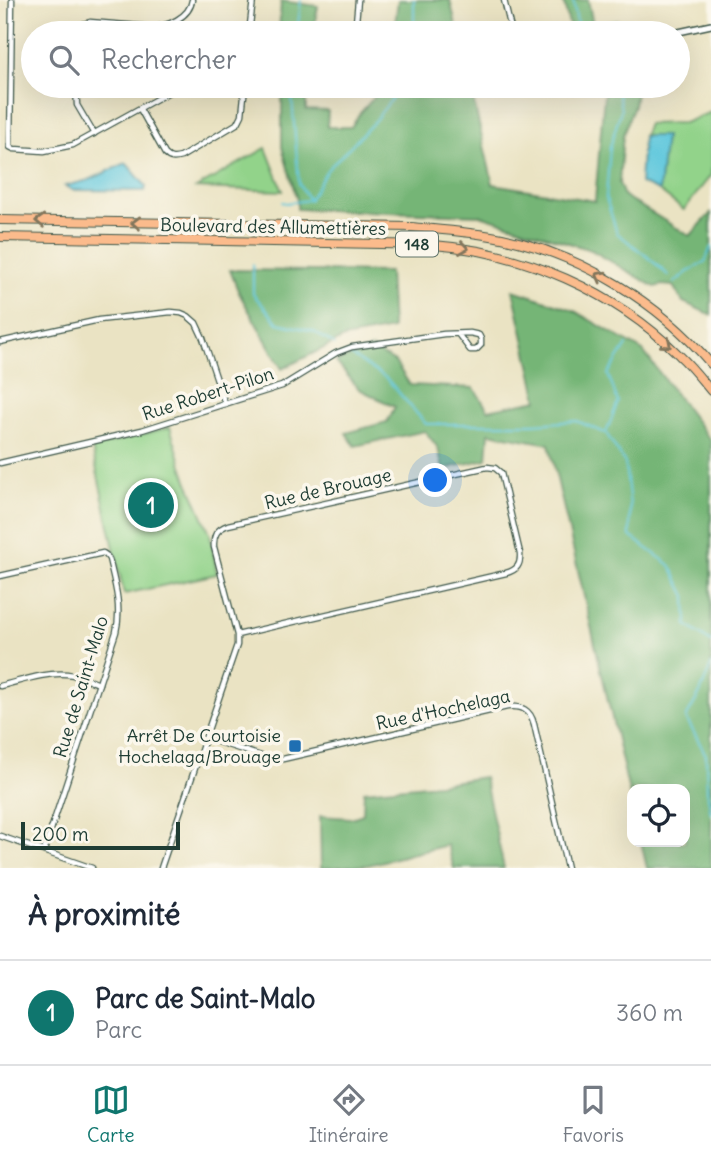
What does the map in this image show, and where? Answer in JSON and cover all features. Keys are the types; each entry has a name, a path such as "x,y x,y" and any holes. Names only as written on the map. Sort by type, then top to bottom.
{"highway":[{"name":"Boulevard des Allumettières","path":"0,220 411,227 504,239 554,254 609,281 666,320 711,363"},
{"path":"77,240 79,222"},
{"name":"Boulevard des Allumettières","path":"0,237 434,245 500,255 523,261 569,280 625,312 679,354 711,391"}],"street":[{"path":"12,0 10,148 37,151 74,145 159,98"},
{"path":"172,21 191,8 192,0"},
{"path":"251,21 253,0"},
{"path":"356,21 358,0"},
{"path":"504,0 509,21"},
{"path":"690,30 711,25"},
{"path":"76,98 78,109 94,134"},
{"path":"140,109 165,154 174,159 238,123 242,116 244,98"},
{"path":"0,342 99,320 181,313 196,323 225,404"},
{"name":"Rue Robert-Pilon","path":"0,463 142,430 282,386 330,356 365,344 444,334 470,333 479,335 481,345 476,350 470,350 458,334"},
{"name":"Rue de Brouage","path":"161,868 237,645 237,635 214,547 214,537 219,529 487,467 495,468 501,473 520,553 520,562 516,569 237,635"},
{"name":"Rue de Saint-Malo","path":"0,576 97,553 106,555 119,602 116,632 44,851"},
{"path":"0,687 36,677 64,674 99,684"},
{"name":"Rue d'Hochelaga","path":"206,738 264,757 283,759 507,707 523,707 529,711 534,724 567,868"},
{"path":"0,836 92,868"}],"green space":[{"path":"398,0 450,0 455,21 395,21"},
{"path":"563,0 588,0 592,21 568,21"},
{"path":"281,1 318,6 315,21 280,21"},
{"path":"282,98 306,98 306,110 328,111 327,127 351,127 373,98 473,98 493,184 595,201 604,98 635,98 623,135 619,183 624,196 690,236 711,213 711,315 683,302 673,286 655,287 591,250 480,215 297,209 297,200 282,147"},
{"path":"711,112 711,175 684,210 659,191 665,136 643,136 648,124 684,123"},
{"path":"266,148 283,191 196,188"},
{"path":"230,270 389,272 392,329 344,338 282,369 239,293"},
{"path":"513,290 571,309 643,351 711,441 711,868 647,868 642,847 690,847 690,784 627,784 549,444 489,433 487,459 443,469 438,448 425,431 355,446 346,433 387,422 395,407 359,389 336,362 371,348 395,362 410,385 474,388 488,410 538,400"},
{"path":"170,427 186,478 210,533 217,574 124,594 92,448"},
{"path":"484,777 504,868 454,868 447,845 368,865 321,868 320,816 351,818 363,814 364,791"}],"water":[{"path":"643,136 665,136 659,191 640,183"},
{"path":"126,163 146,186 145,191 72,190 65,186 89,180"}],"waterway":[{"path":"298,21 301,0"},
{"path":"414,0 414,21"},
{"path":"573,0 577,21"},
{"path":"292,98 299,184 309,200"},
{"path":"282,202 309,200 327,170 372,124 393,98"},
{"path":"619,98 621,110 610,147 606,198 617,233 669,276"},
{"path":"674,283 705,262 711,247"},
{"path":"253,264 253,294 278,323 313,331 335,345"},
{"path":"627,345 608,374 618,402 606,433 625,463 630,505 630,536 670,565 686,596 687,625 711,642"},
{"path":"350,355 386,378 426,424 533,424 577,421 605,433"},
{"path":"711,665 686,718 706,755 711,814"}],"place":[{"name":"Parc de Saint-Malo","path":"151,505"},
{"name":"Arrêt De Courtoisie Hochelaga/Brouage","path":"295,746"}]}
